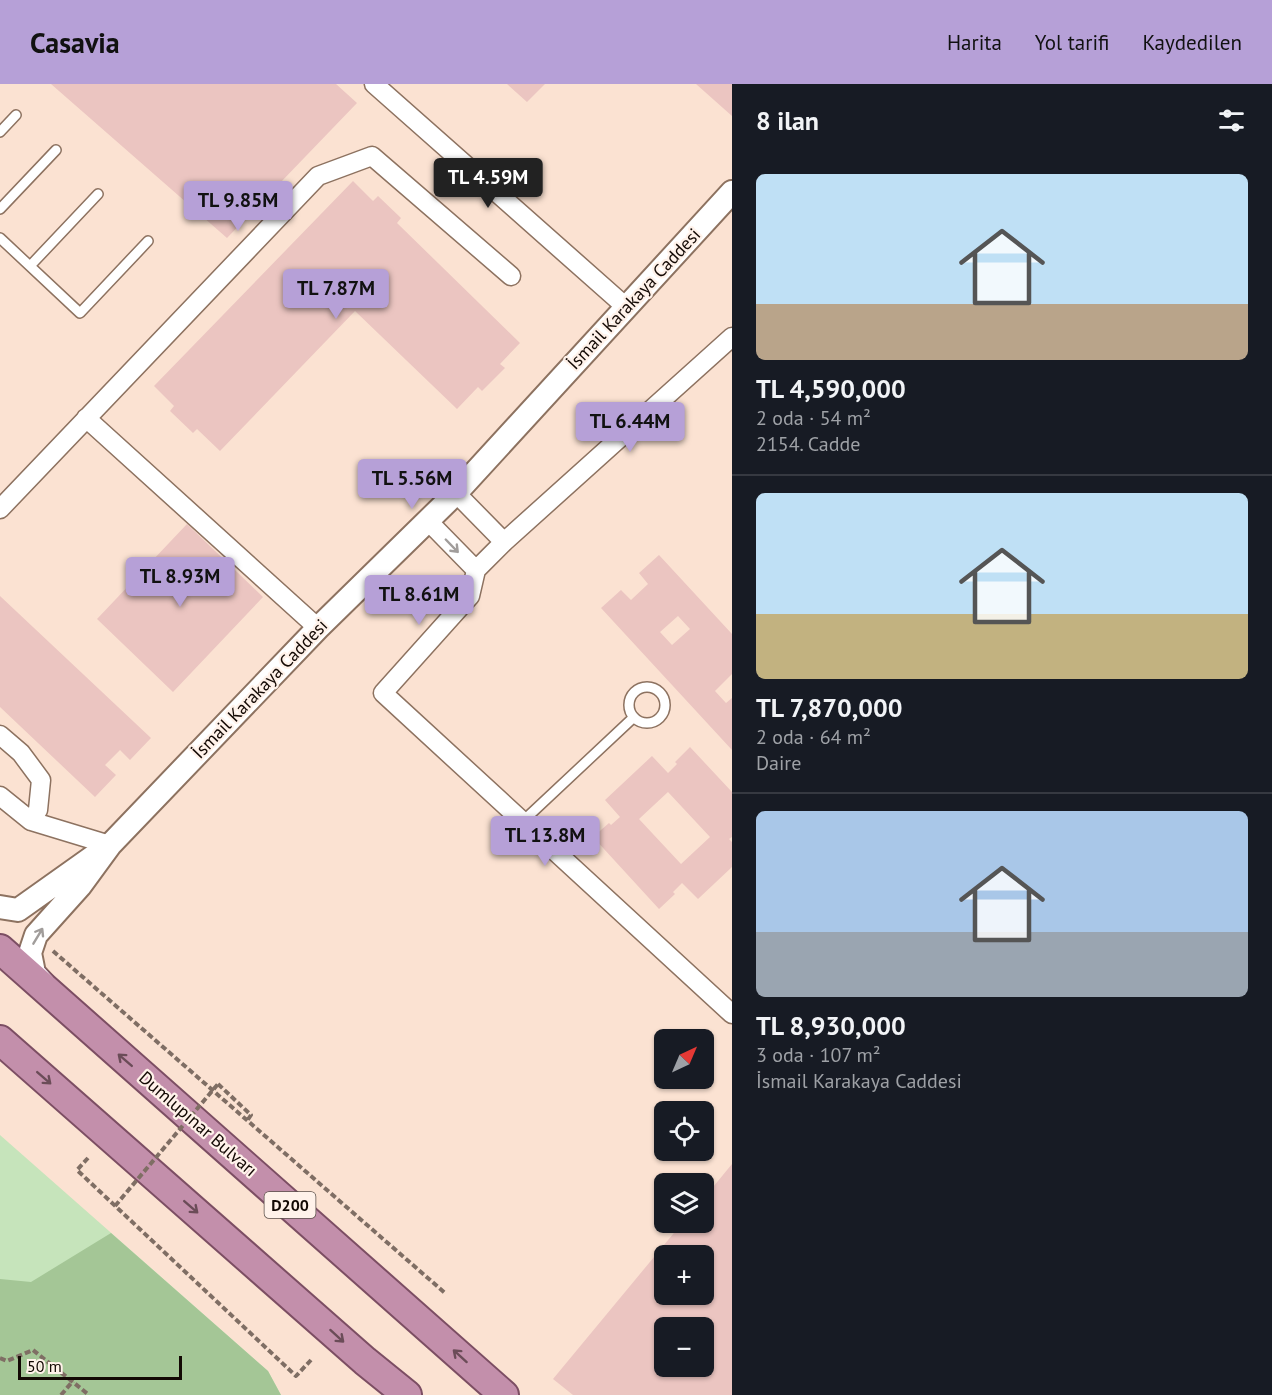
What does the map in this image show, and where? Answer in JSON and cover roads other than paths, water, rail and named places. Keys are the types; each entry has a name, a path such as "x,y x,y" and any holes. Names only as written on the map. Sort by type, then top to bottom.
{"highway":[{"name":"Dumlupınar Bulvarı","path":"0,949 504,1395"},
{"path":"0,1040 372,1367 408,1395"}],"street":[{"path":"374,84 626,307"},
{"path":"0,509 318,176 372,156 511,276"},
{"name":"İsmail Karakaya Caddesi","path":"75,1017 34,973 30,953 36,935 80,886 110,845 318,628 456,494 732,192"},
{"path":"732,337 504,542 476,570 470,596 383,693 732,1014"},
{"path":"86,418 318,628"},
{"path":"456,494 504,542"},
{"path":"429,522 476,570"},
{"path":"0,735 21,753 41,780 38,810 31,821"},
{"path":"0,796 31,821 110,845"},
{"name":"İsmail Karakaya Caddesi","path":"0,908 18,910 110,845"}],"lane":[{"path":"0,132 16,115"},
{"path":"0,209 56,150"},
{"path":"30,266 98,194"},
{"path":"0,238 80,313 148,241"},
{"path":"522,822 633,717"}]}
